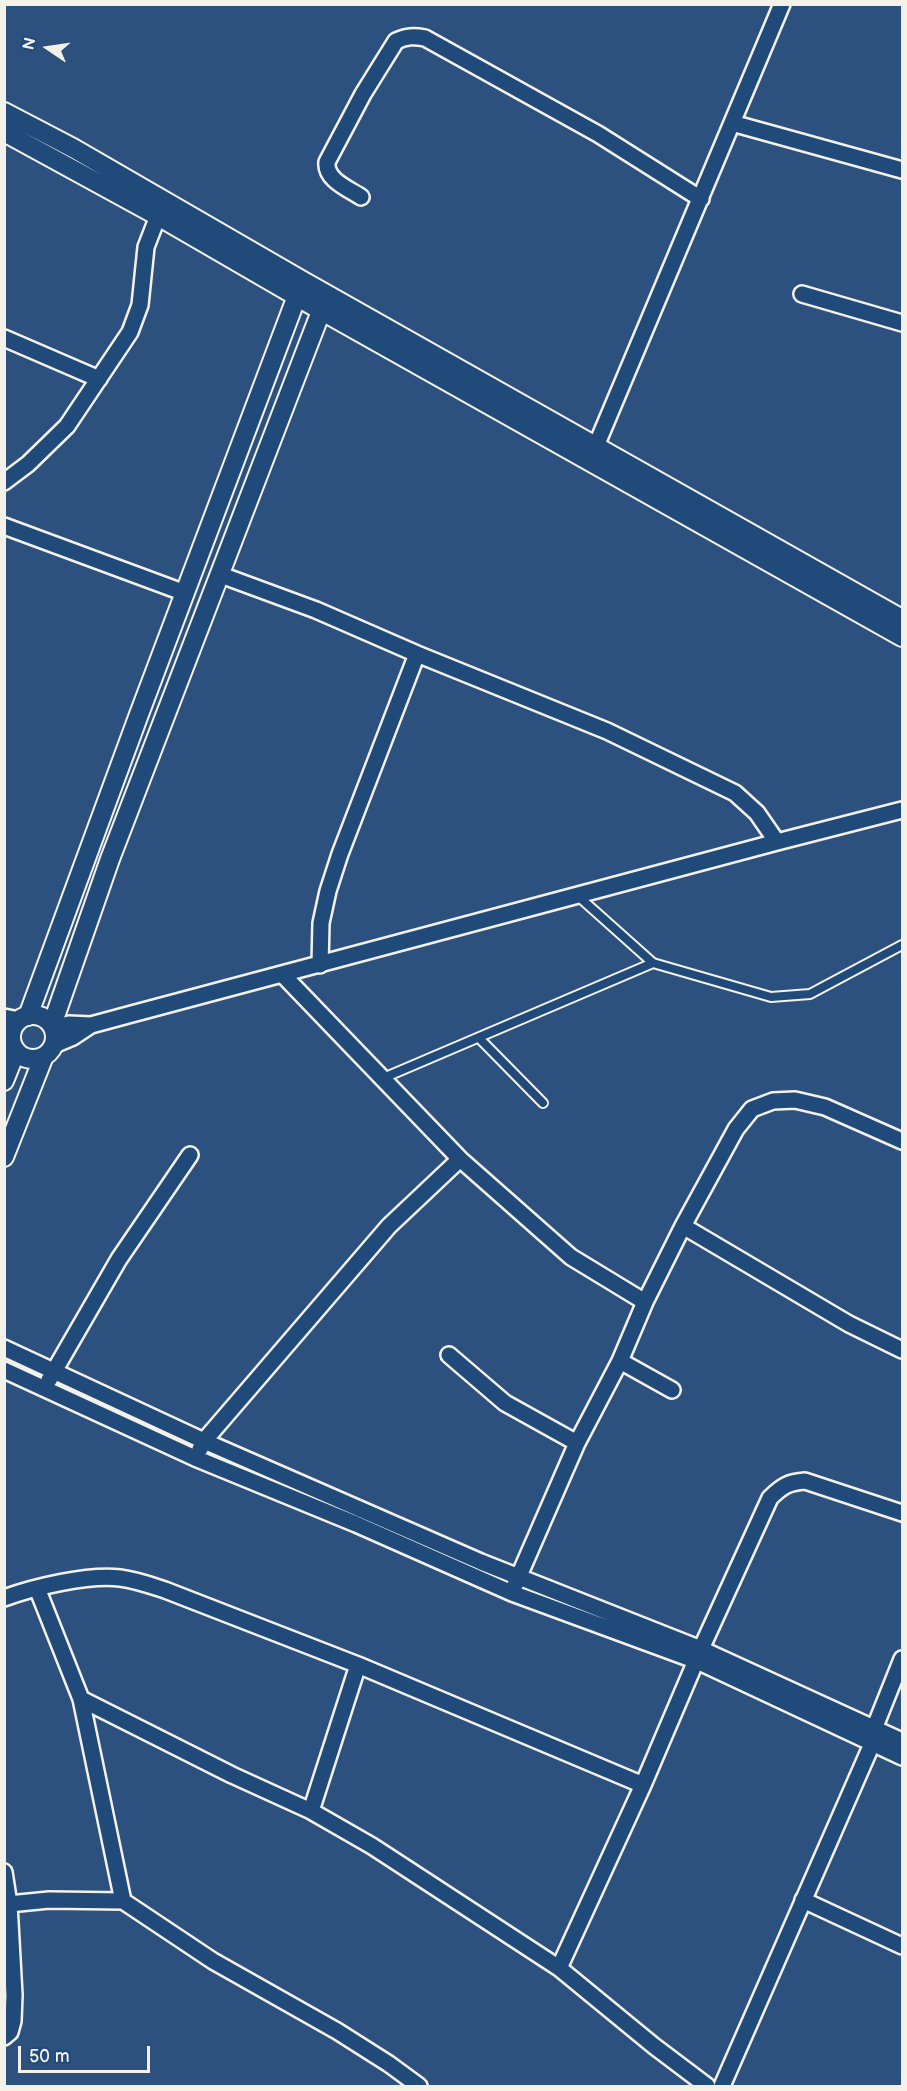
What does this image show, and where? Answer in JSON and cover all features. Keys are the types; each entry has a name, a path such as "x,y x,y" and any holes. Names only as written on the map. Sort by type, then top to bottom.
{"street":[{"path":"596,446 782,4"},
{"path":"361,197 330,176 326,169 327,162 358,104 396,41 405,36 414,36 425,38 598,134 701,199"},
{"path":"4,112 73,148 300,289 596,446 903,619"},
{"path":"732,123 903,170"},
{"path":"4,132 272,280 300,289"},
{"path":"4,482 28,464 67,426 130,332 140,305 146,247 158,216"},
{"path":"4,1081 11,1035 17,1018 185,593 300,289"},
{"path":"802,294 903,323"},
{"path":"4,1157 51,1038 110,859 325,302"},
{"path":"325,302 903,637"},
{"path":"4,338 99,379"},
{"path":"4,526 185,593"},
{"path":"221,574 316,610 417,654 607,731 735,793 757,813 777,842"},
{"path":"320,965 321,923 328,891 417,654"},
{"path":"11,1045 29,1059 69,1024 91,1025 903,810"},
{"path":"283,975 460,1159 571,1257 645,1302"},
{"path":"17,1018 39,1016 51,1038"},
{"path":"512,1593 577,1443 620,1361 645,1302 736,1129 752,1109 773,1101 795,1100 825,1107 903,1141"},
{"path":"45,1388 119,1259 190,1155"},
{"path":"195,1458 204,1442 389,1226 460,1159"},
{"path":"683,1226 849,1324 903,1350"},
{"path":"4,1348 204,1442 699,1655 873,1736 903,1757"},
{"path":"449,1355 506,1403 577,1443"},
{"path":"620,1361 672,1390"},
{"path":"4,1370 195,1458 356,1524 512,1593 699,1655"},
{"path":"559,1968 770,1498 790,1482 806,1480 900,1507"},
{"path":"4,1598 38,1588 99,1577 135,1580 358,1665 643,1785"},
{"path":"38,1588 81,1699 123,1901"},
{"path":"722,2086 873,1736 903,1659"},
{"path":"311,1811 358,1665"},
{"path":"81,1699 311,1811 372,1846 559,1968 707,2086"},
{"path":"873,1736 903,1742"},
{"path":"4,1872 9,1904 14,1995 13,2021 10,2032 4,2037"},
{"path":"9,1904 49,1900 123,1901 213,1961 337,2031 419,2086"},
{"path":"803,1900 903,1946"}],"lane":[{"path":"578,896 653,963 771,997 810,994 903,945"},
{"path":"381,1079 653,963"},
{"path":"479,1038 543,1103"}]}
